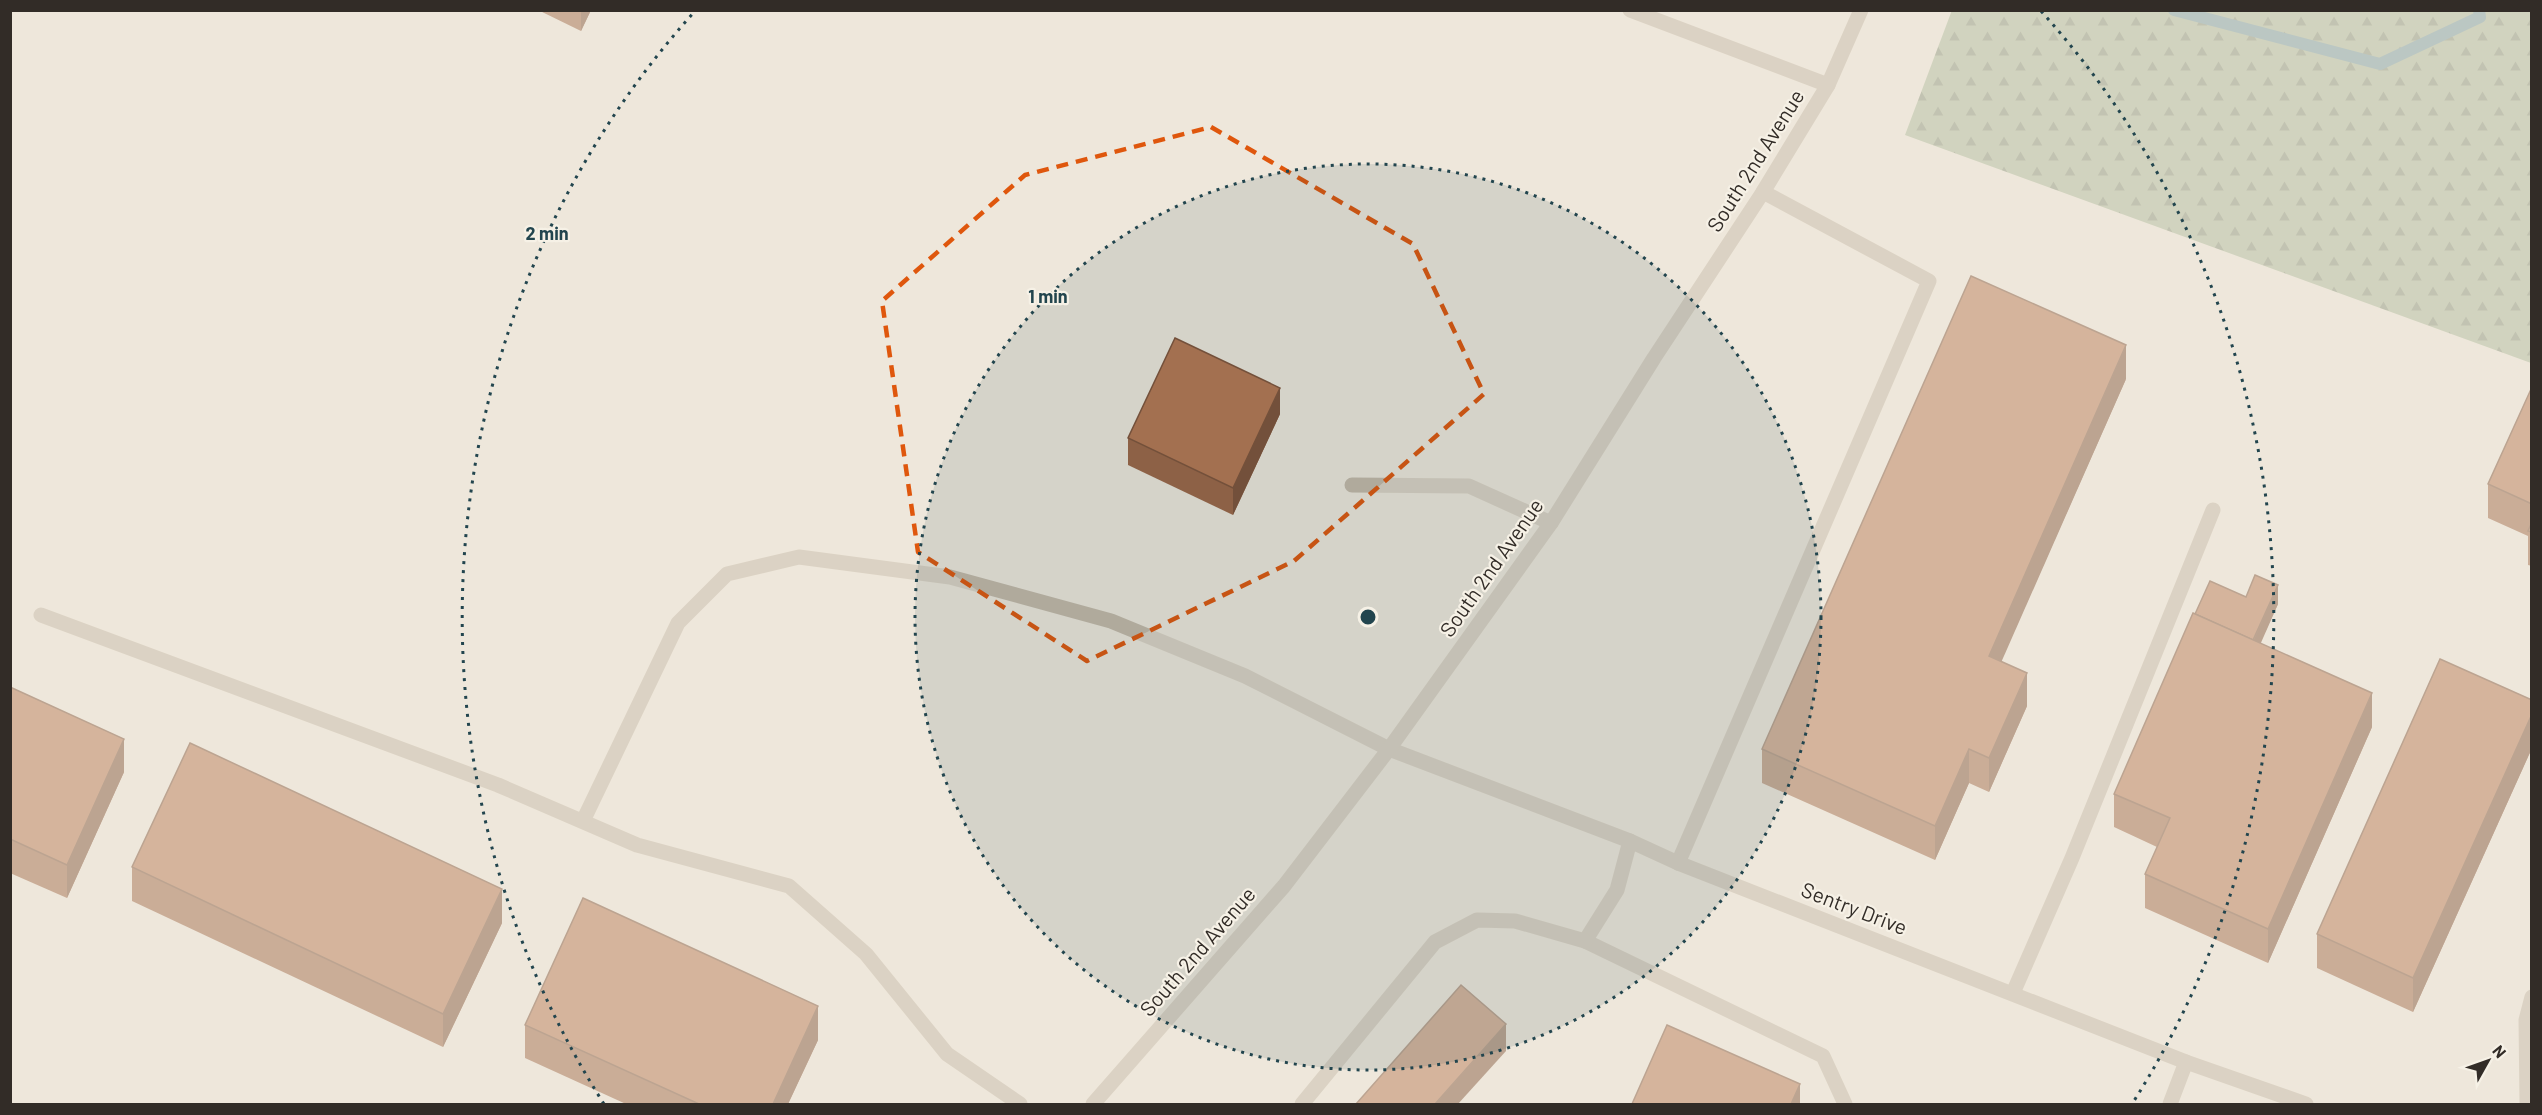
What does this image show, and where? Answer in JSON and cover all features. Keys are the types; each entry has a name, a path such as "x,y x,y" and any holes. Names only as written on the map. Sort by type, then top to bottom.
{"street":[{"path":"1630,10 1828,85"},
{"name":"South 2nd Avenue","path":"1093,1104 1284,886 1389,749 1551,523 1828,85 1861,10"},
{"path":"1678,863 1929,281 1762,192"},
{"path":"1352,485 1469,486 1551,523"},
{"path":"2013,993 2072,858 2214,510"},
{"name":"Sentry Drive","path":"583,821 678,623 727,574 799,557 950,577 1110,621 1245,676 1389,749 1630,841 1678,863 2186,1062 2306,1104"},
{"path":"41,615 498,785 637,844 789,886 866,954 947,1054 1020,1104"},
{"path":"1585,941 1617,891 1630,841"},
{"path":"1302,1104 1435,942 1477,920 1515,921 1585,941 1823,1056 1845,1104"},
{"path":"2527,1104 2526,1020 2532,997"},
{"path":"2170,1104 2186,1062"}],"highlighted area":[{"path":"1211,127 1413,244 1484,394 1294,561 1087,661 918,552 882,301 1025,175"}],"green space":[{"path":"1952,10 2531,11 2531,363 1905,135"}],"building":[{"path":"1971,276 2126,345 1989,656 2027,673 1989,758 1969,749 1935,826 1762,749"},
{"path":"1175,338 1280,388 1233,488 1128,438"},
{"path":"2532,387 2532,504 2488,484"},
{"path":"2255,575 2278,585 2253,640 2195,614 2210,581 2246,597"},
{"path":"2193,613 2372,693 2268,929 2145,874 2170,818 2114,794"},
{"path":"2440,659 2532,700 2532,714 2413,978 2317,934"},
{"path":"10,687 124,739 67,865 10,839"},
{"path":"190,743 502,889 443,1014 132,867"},
{"path":"583,898 818,1006 773,1104 699,1104 525,1025"},
{"path":"1461,985 1506,1024 1435,1104 1356,1104"},
{"path":"1667,1025 1800,1084 1791,1104 1632,1104"}],"waterway":[{"path":"2174,10 2380,64 2480,17 2479,10"}]}
